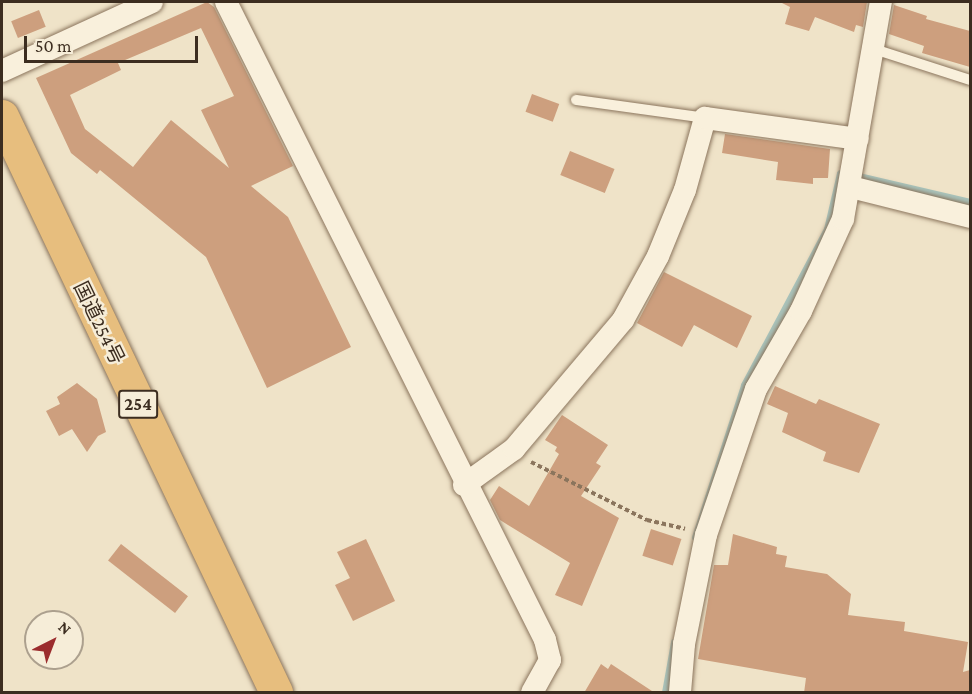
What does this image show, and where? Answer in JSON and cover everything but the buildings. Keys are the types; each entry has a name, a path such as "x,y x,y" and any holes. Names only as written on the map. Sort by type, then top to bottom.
{"highway":[{"name":"国道254号","path":"2,116 276,693"}],"street":[{"path":"2,71 152,2"},
{"path":"226,2 464,485 545,640 550,660 532,693"},
{"path":"680,693 684,644 710,524 756,389 831,247 852,177 871,48 881,2"},
{"path":"464,485 514,448 623,320 658,256 685,190 705,118 858,139"},
{"path":"852,177 970,217"}],"lane":[{"path":"871,48 970,80"},
{"path":"576,100 705,118"}],"path":[{"path":"514,448 536,467 595,496 647,520 689,530"}],"waterway":[{"path":"695,537 744,385 827,229 840,173 843,174"},
{"path":"854,175 970,202"},
{"path":"665,692 674,642"}]}
